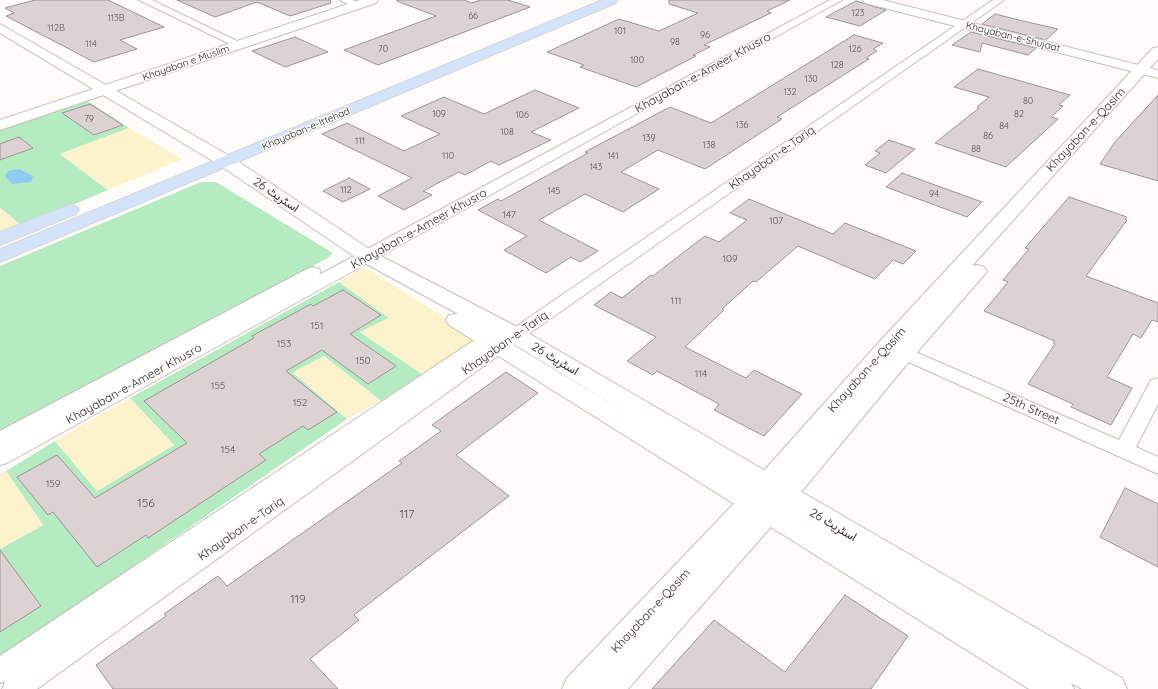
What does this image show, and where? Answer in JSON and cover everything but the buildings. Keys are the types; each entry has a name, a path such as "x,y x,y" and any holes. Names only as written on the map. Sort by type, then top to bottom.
{"main road":[{"name":"Khayaban-e-Ittehad","path":"0,256 211,160 588,0"},
{"name":"Khayaban-e-Ittehad","path":"158,174 211,160 612,0"},
{"path":"0,239 86,204"}],"street":[{"path":"144,0 234,42"},
{"name":"Khayaban e Muslim","path":"0,120 94,91 372,0"},
{"name":"Khayaban-e-Ameer Khusro","path":"0,457 358,255 687,76 822,0"},
{"name":"Khayaban-e-Ameer Khusro","path":"687,76 837,0"},
{"name":"Khayaban-e-Shujaat","path":"869,0 959,23 1154,67"},
{"name":"Khayaban-e-Tariq","path":"959,23 984,0"},
{"name":"Khayaban-e-Tariq","path":"0,671 502,337 959,23 999,0"},
{"name":"Khayaban e Muslim","path":"0,125 353,1"},
{"name":"اسٹریٹ 26","path":"0,28 94,91"},
{"name":"اسٹریٹ 26","path":"0,40 94,91 211,160 358,255 502,337 767,498 1058,689"},
{"name":"Khayaban-e-Qasim","path":"607,689 767,498 896,349 1154,67"},
{"name":"Khayaban-e-Ameer Khusro","path":"0,440 358,255"},
{"name":"Khayaban-e-Tariq","path":"15,689 502,337"},
{"name":"25th Street","path":"896,349 1158,466"},
{"path":"1124,450 1158,385"},
{"name":"اسٹریٹ 26","path":"767,498 1111,689"},
{"name":"Khayaban-e-Qasim","path":"578,689 767,498"}],"green space":[{"path":"86,100 129,128 60,154 108,190 22,226 0,208 0,129"},
{"path":"201,182 216,182 333,253 326,259 0,430 0,266"},
{"path":"339,282 389,318 360,332 422,374 381,401 324,356 293,373 347,419 0,658 0,549 43,525 6,471 55,441 97,491 174,445 130,398"}],"sand":[{"path":"129,128 182,159 108,190 60,154"},
{"path":"0,208 22,226 0,234"},
{"path":"364,267 480,340 422,374 360,332 389,318 339,282"},
{"path":"324,356 381,401 347,419 293,372"},
{"path":"130,398 174,445 97,491 55,441"},
{"path":"6,471 43,525 0,549 0,474"}],"water":[{"path":"19,169 33,176 31,182 12,184 5,176 8,171"}]}
